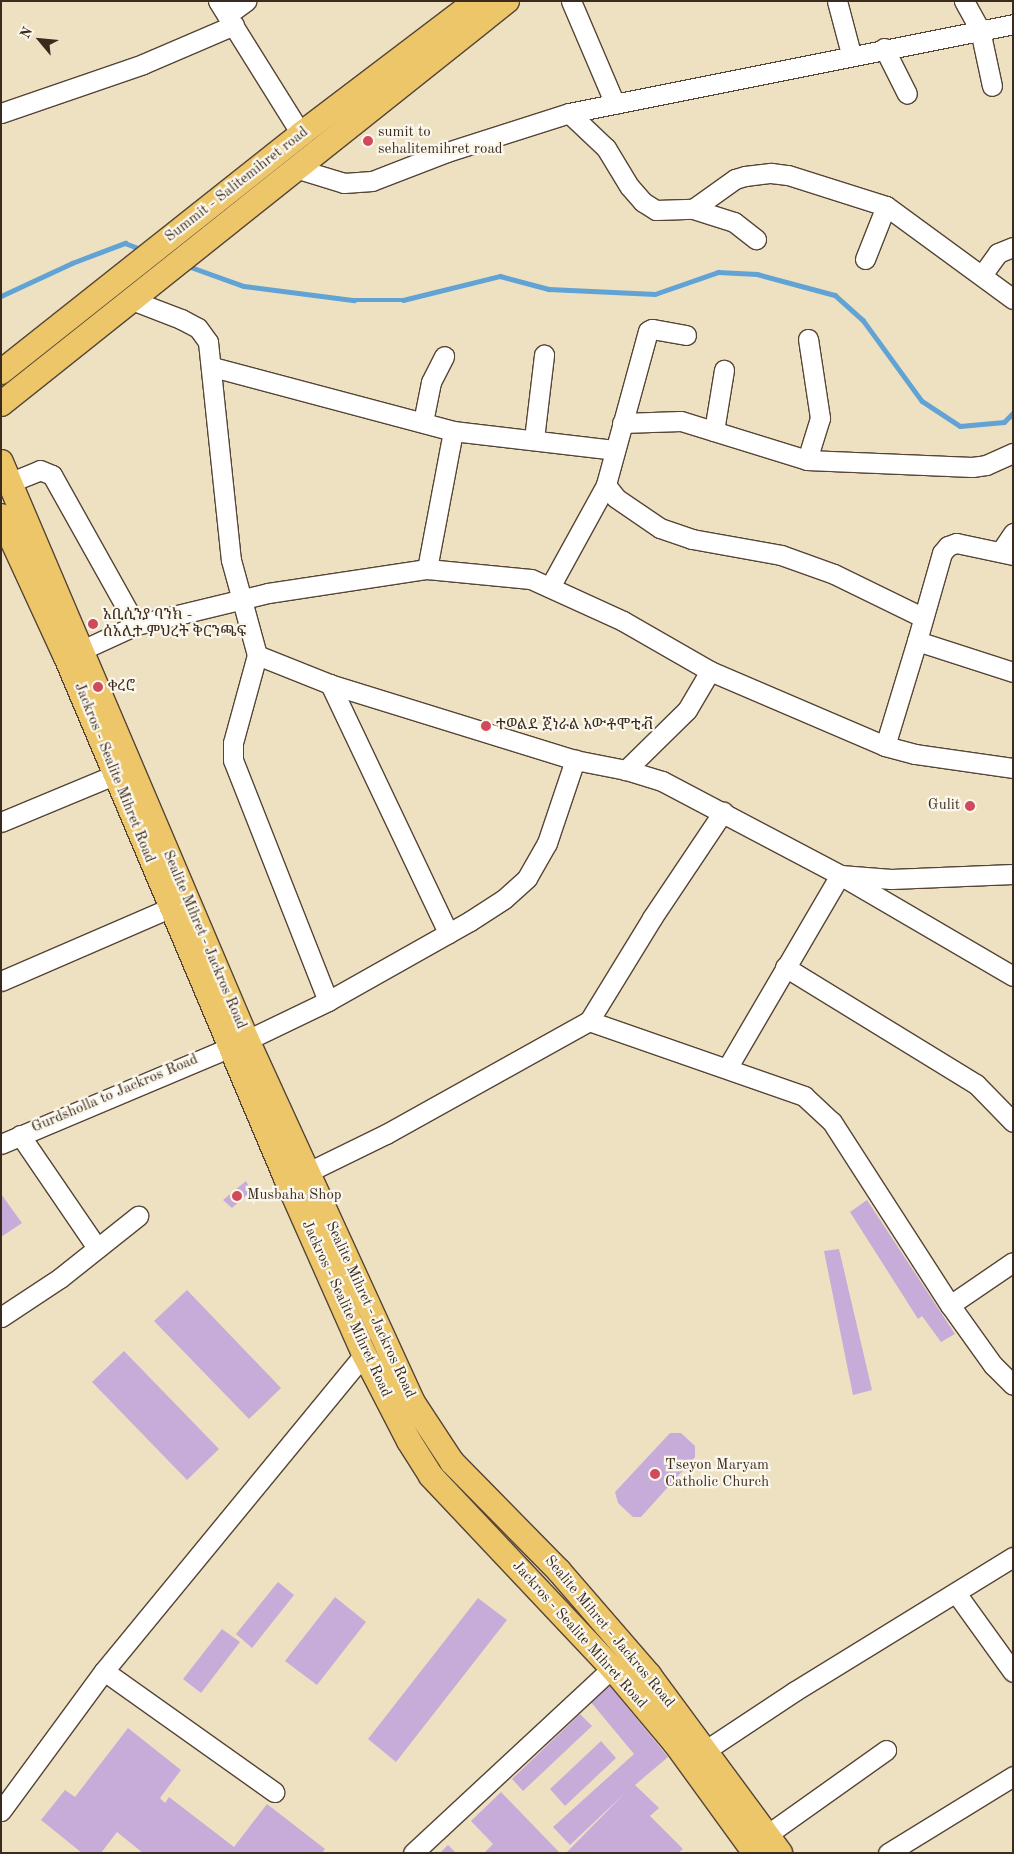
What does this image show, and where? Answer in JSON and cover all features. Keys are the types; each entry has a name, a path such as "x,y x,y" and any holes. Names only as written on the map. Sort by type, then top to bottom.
{"main road":[{"name":"Summit - Salitemihret road","path":"1,372 122,277 183,242 301,134 372,96 476,1"},
{"path":"1,404 158,276 183,242 295,168 372,96 507,1"},
{"name":"Sealite Mihret - Jackros Road","path":"6,472 82,650 238,1043 306,1173 392,1362 429,1431 452,1462 559,1571 649,1675 706,1750 768,1846"},
{"name":"Jackros - Sealite Mihret Road","path":"1,516 66,657 170,908 238,1043 364,1354 409,1441 431,1476 612,1668 676,1744 768,1846"},
{"path":"540,1590 559,1571"}],"street":[{"path":"1,113 143,64 246,1"},
{"path":"571,1 615,104"},
{"path":"837,1 851,54"},
{"path":"964,1 980,30 992,86"},
{"path":"226,14 301,134"},
{"path":"295,168 344,182 372,181 447,152 569,113 851,54 1013,24"},
{"path":"884,48 907,94"},
{"path":"569,113 606,148 629,186 643,202 656,210 693,208 734,222 756,239"},
{"path":"693,208 735,179 771,173 788,175 886,206 1013,299"},
{"path":"865,259 886,206"},
{"path":"982,275 998,253 1013,247"},
{"path":"129,299 198,328 208,342 213,367 231,560 241,602 257,654 233,743 233,760 328,1001"},
{"path":"551,585 606,485 614,450 650,329 686,335"},
{"path":"807,460 820,418 808,339"},
{"path":"534,438 544,355"},
{"path":"423,422 431,382 444,356"},
{"path":"213,367 321,398 453,431 534,438 614,450"},
{"path":"714,432 724,370"},
{"path":"622,423 681,420 807,460 972,467 986,465 1013,453"},
{"path":"428,569 453,431"},
{"path":"6,472 40,470 52,476 136,625"},
{"path":"606,485 630,511 660,528 692,539 790,558 882,595 922,617"},
{"path":"885,746 942,553 948,546 956,543 1007,553 1013,533"},
{"path":"82,650 136,625 241,602 268,593 428,569 481,572 531,579 551,585 710,671 885,746 915,754 1013,768"},
{"path":"917,641 1013,672"},
{"path":"257,654 330,684 575,760 626,770 662,781 840,875 1013,976"},
{"path":"626,770 687,710 710,671"},
{"path":"330,684 448,934"},
{"name":"Gurdsholla to Jackros Road","path":"1,1144 238,1043 328,1001 448,934 504,899 527,878 547,843 575,760"},
{"path":"1,822 114,775"},
{"path":"306,1173 394,1130 589,1021 652,918 723,812"},
{"path":"840,875 891,879 1013,874"},
{"path":"727,1068 840,875"},
{"path":"1,981 170,908"},
{"path":"785,967 976,1084 1013,1122"},
{"path":"589,1021 804,1096 832,1122 950,1305 993,1365 1013,1385"},
{"path":"20,1135 97,1248"},
{"path":"1,1317 60,1278 138,1216"},
{"path":"950,1305 1013,1262"},
{"path":"1,1811 104,1671 364,1354"},
{"path":"706,1750 795,1691 1013,1557"},
{"path":"956,1593 1013,1672"},
{"path":"413,1853 612,1668"},
{"path":"104,1671 274,1792"},
{"path":"768,1846 886,1750"},
{"path":"888,1853 1013,1776"}],"building":[{"name":"Musbaha Shop","path":"246,1181 251,1191 232,1208 223,1200"},
{"path":"1,1194 22,1223 1,1237"},
{"path":"867,1200 955,1334 941,1342 922,1316 918,1319 850,1212"},
{"path":"839,1249 872,1390 853,1395 824,1251"},
{"path":"187,1290 281,1388 249,1419 154,1321"},
{"path":"124,1351 219,1449 187,1480 92,1382"},
{"name":"Tseyon Maryam Catholic Church","path":"670,1433 681,1433 695,1446 695,1457 641,1517 633,1517 618,1503 615,1492"},
{"path":"278,1582 294,1595 252,1648 236,1634"},
{"path":"335,1597 366,1622 317,1685 285,1661"},
{"path":"478,1598 507,1620 396,1762 368,1739"},
{"path":"222,1629 240,1642 201,1693 183,1679"},
{"path":"609,1685 668,1757 635,1785 659,1808 650,1816 683,1849 678,1853 566,1853 624,1794 570,1845 553,1827 634,1754 590,1701"},
{"path":"580,1714 592,1726 523,1791 512,1779"},
{"path":"128,1728 181,1770 160,1798 165,1803 169,1797 234,1847 267,1804 325,1849 322,1853 143,1853 117,1832 101,1853 82,1853 41,1820 65,1790 75,1797"},
{"path":"601,1741 616,1758 565,1806 550,1789"},
{"path":"501,1792 560,1853 484,1853 493,1844 471,1821"},
{"path":"448,1845 456,1853 440,1853"}],"waterway":[{"path":"1,296 72,263 125,243 143,250"},
{"path":"188,266 244,286 354,300 403,300 500,276 549,289 655,294 718,272 757,274 835,295 863,320 922,401 960,426 1004,422 1013,413"}],"place":[{"name":"sumit to sehalitemihret road","path":"368,141"},
{"name":"አቢሲንያ ባንክ - ሰአሊተ ምህረት ቅርንጫፍ","path":"93,624"},
{"name":"ቀረሮ","path":"98,687"},
{"name":"ተወልደ ጀነራል አውቶሞቲቭ","path":"486,726"},
{"name":"Gulit","path":"970,806"},
{"name":"Musbaha Shop","path":"237,1196"},
{"name":"Tseyon Maryam Catholic Church","path":"655,1474"}]}
